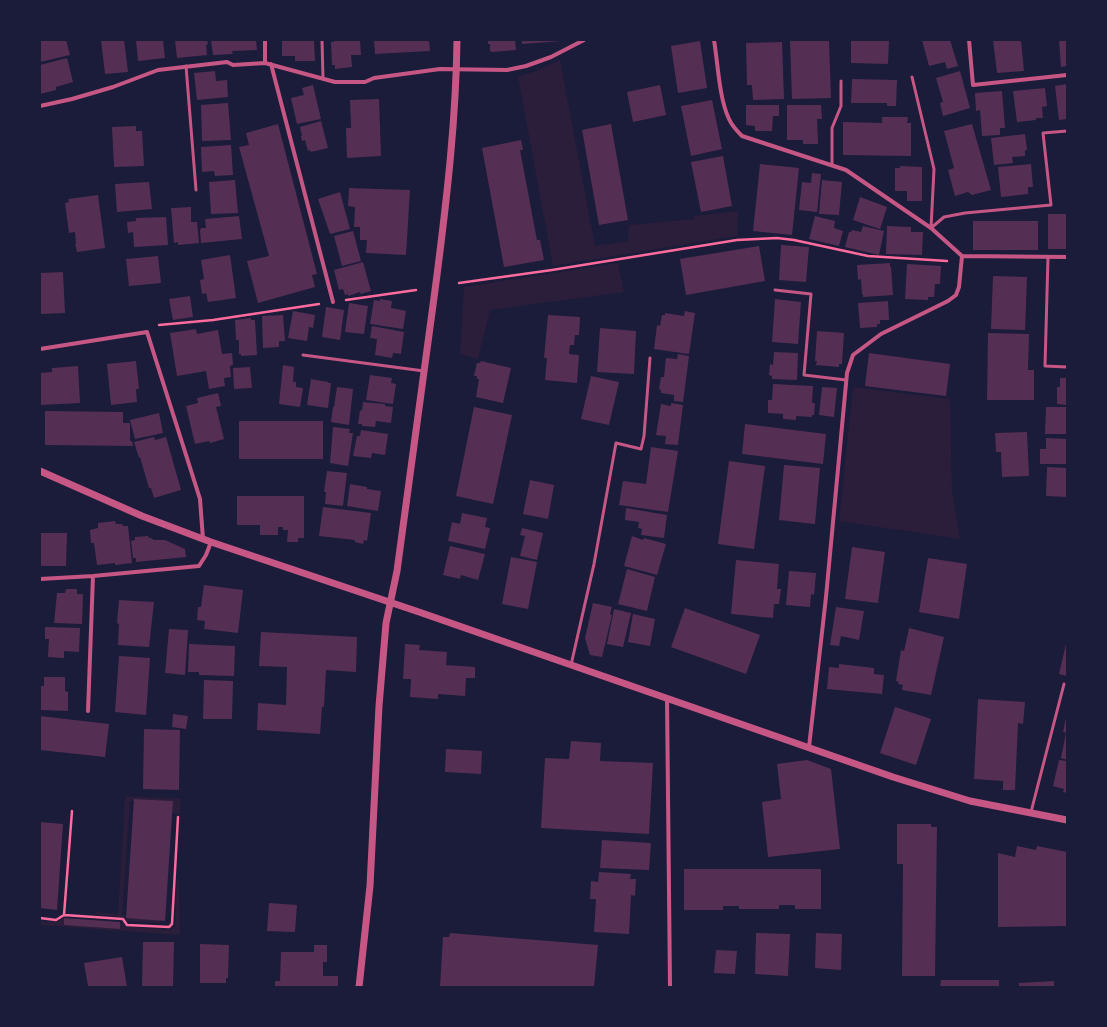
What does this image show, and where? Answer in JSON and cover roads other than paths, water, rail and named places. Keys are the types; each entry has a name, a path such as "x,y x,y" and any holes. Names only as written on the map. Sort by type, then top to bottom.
{"street":[{"path":"265,40 265,63"},
{"path":"359,987 370,886 379,706 386,623 396,572 424,372 450,164 457,70 457,40"},
{"path":"40,106 72,100 113,87 158,70 186,66 227,62 233,65 265,63 335,82 365,82 374,78 440,69 507,70 526,66 551,57 584,40"},
{"path":"714,40 723,101 729,120 742,136 846,170 931,228 962,256 1067,258"},
{"path":"969,40 973,85 1067,75"},
{"path":"271,64 333,302"},
{"path":"809,747 826,596 847,373 853,355 881,334 948,301 956,295 959,287 962,256"},
{"path":"40,349 147,332 200,499 203,539"},
{"path":"40,471 142,516 211,542 893,776 970,801 1067,820"},
{"path":"40,579 93,576 199,566 206,555 211,542"},
{"path":"88,711 93,576"},
{"path":"667,698 670,987"}],"lane":[{"path":"322,40 323,78"},
{"path":"186,66 196,190"},
{"path":"912,77 934,169 931,228"},
{"path":"832,165 832,128 841,106 841,81"},
{"path":"931,228 944,217 965,213 1051,205 1043,133 1067,131"},
{"path":"1048,257 1045,366 1067,367"},
{"path":"775,290 811,294 804,375 846,380"},
{"path":"303,355 424,372"},
{"path":"571,665 594,564 616,443 641,450 644,436 650,358"},
{"path":"1031,814 1064,684"}]}
